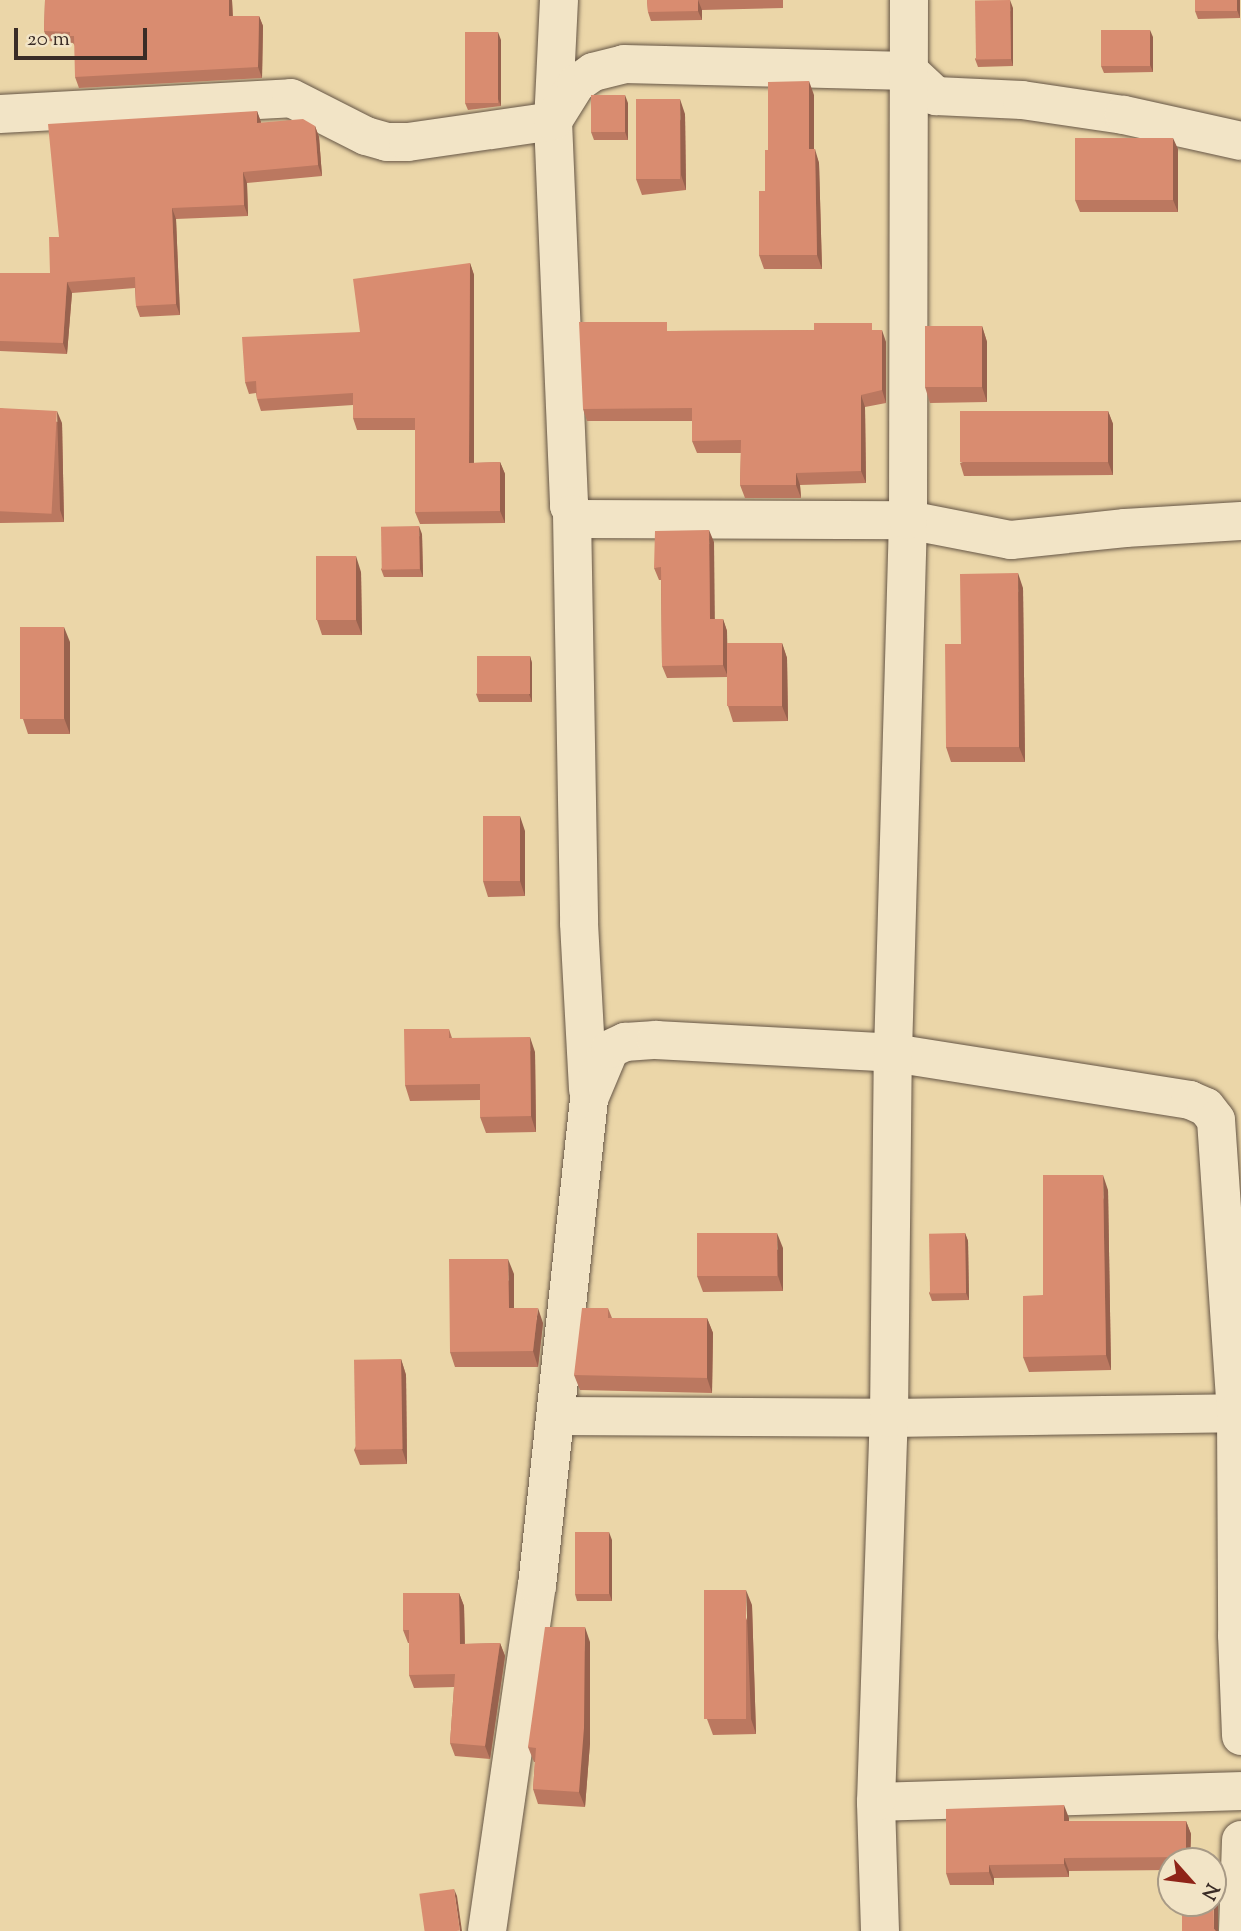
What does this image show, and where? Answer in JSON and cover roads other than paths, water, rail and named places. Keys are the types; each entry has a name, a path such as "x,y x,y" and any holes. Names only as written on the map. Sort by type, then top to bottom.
{"street":[{"path":"488,1931 537,1586 589,1099 579,923 572,514 553,121 558,0"},
{"path":"880,1931 876,1801 889,1418 893,1053 908,520 909,0"},
{"path":"0,114 291,98 366,136 387,142 437,139 553,121 576,84 593,72 624,64 909,71 936,96 1022,100 1124,115 1241,141"},
{"path":"572,514 578,519 590,520 908,520 1011,540 1241,521"},
{"path":"589,1099 610,1049 625,1042 656,1041 893,1053 1190,1100 1206,1107 1216,1120 1236,1413 1241,1736"},
{"path":"557,1416 889,1418 1236,1413"},
{"path":"876,1801 1241,1791"},
{"path":"1238,1931 1241,1840"}]}
